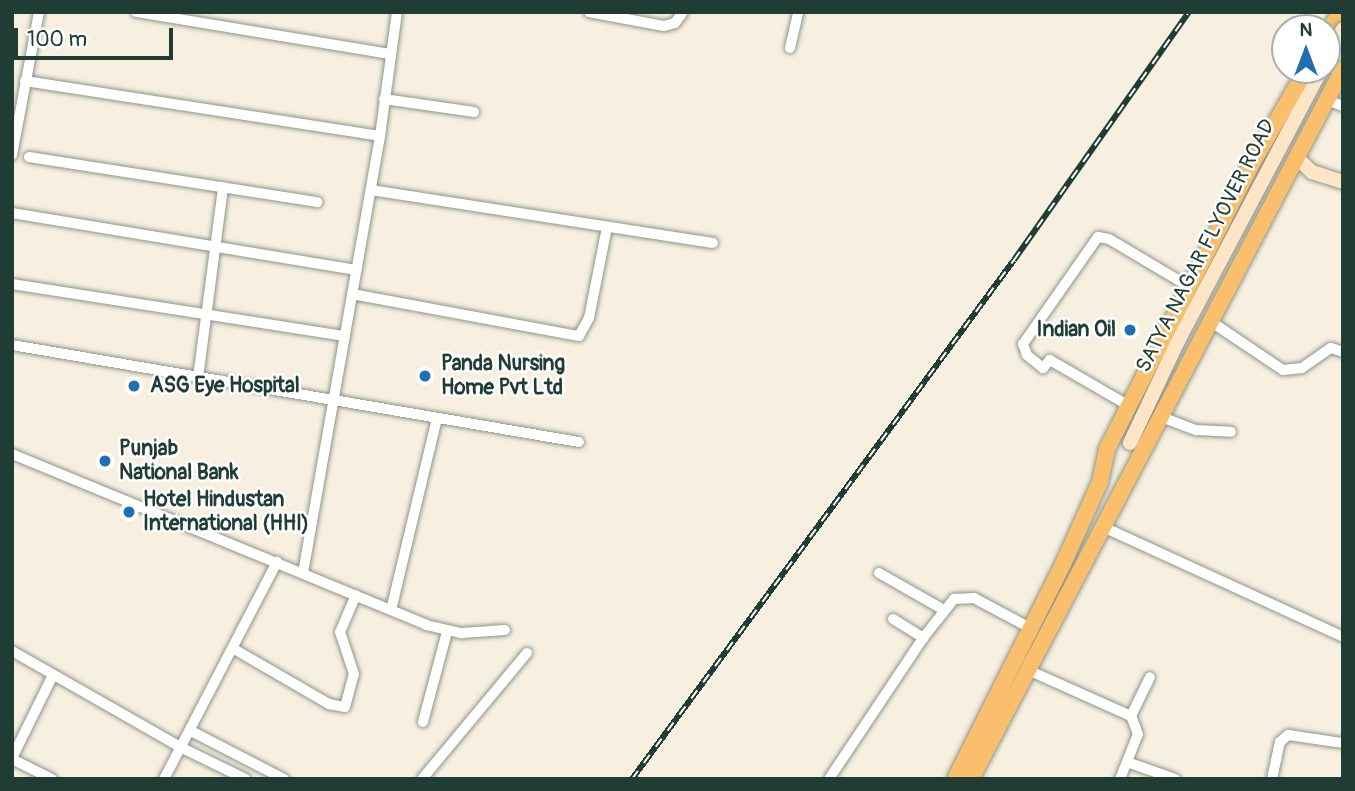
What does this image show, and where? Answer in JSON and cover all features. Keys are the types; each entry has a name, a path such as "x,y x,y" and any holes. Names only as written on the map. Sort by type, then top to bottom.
{"main road":[{"path":"971,779 1101,526 1343,69"},
{"path":"955,779 1032,629 1100,482 1108,449 1255,158 1298,84"},
{"path":"1108,449 1130,443 1134,465"},
{"path":"1108,449 1113,470 1134,465"}],"street":[{"path":"12,155 39,12"},
{"path":"136,12 390,54"},
{"path":"303,573 371,190 397,12"},
{"path":"589,12 664,26 676,23 683,12"},
{"path":"790,48 798,12"},
{"path":"25,81 380,136"},
{"name":"SATYA NAGAR FLYOVER ROAD","path":"1130,443 1178,341 1314,84"},
{"path":"384,99 474,112"},
{"path":"1327,100 1343,106"},
{"path":"29,157 318,202"},
{"path":"1297,158 1312,172 1343,182"},
{"path":"198,378 223,188"},
{"path":"371,190 713,243"},
{"path":"12,213 356,270"},
{"path":"352,294 579,336 589,318 607,227"},
{"path":"1131,407 1049,360 1043,368 1027,355 1023,344 1098,237 1109,239 1190,288"},
{"path":"12,284 345,336"},
{"path":"1210,321 1283,370 1302,368 1331,348 1343,352"},
{"path":"12,345 579,442"},
{"path":"1159,416 1196,430 1231,432"},
{"path":"391,610 437,419"},
{"path":"12,454 447,632 505,630"},
{"path":"1101,526 1343,637"},
{"path":"163,779 191,731 277,562"},
{"path":"879,573 942,610"},
{"path":"234,649 329,704 345,707 354,674 340,632 356,595"},
{"path":"829,779 942,610 954,599 974,598 1032,629"},
{"path":"894,619 923,638"},
{"path":"423,722 447,632"},
{"path":"12,651 52,677 180,747 246,779"},
{"path":"422,779 527,653"},
{"path":"1028,670 1132,716"},
{"path":"52,677 12,759 52,779"},
{"path":"1121,779 1138,734 1132,716 1150,677"},
{"path":"191,731 284,779"},
{"path":"1272,779 1280,742 1287,735 1343,743"},
{"path":"1128,762 1175,779"}],"railway":[{"path":"632,779 1014,260 1189,12"}],"place":[{"name":"Indian Oil","path":"1130,330"},
{"name":"Panda Nursing Home Pvt Ltd","path":"425,376"},
{"name":"ASG Eye Hospital","path":"134,386"},
{"name":"Punjab National Bank","path":"105,461"},
{"name":"Hotel Hindustan International (HHI)","path":"129,512"}]}
